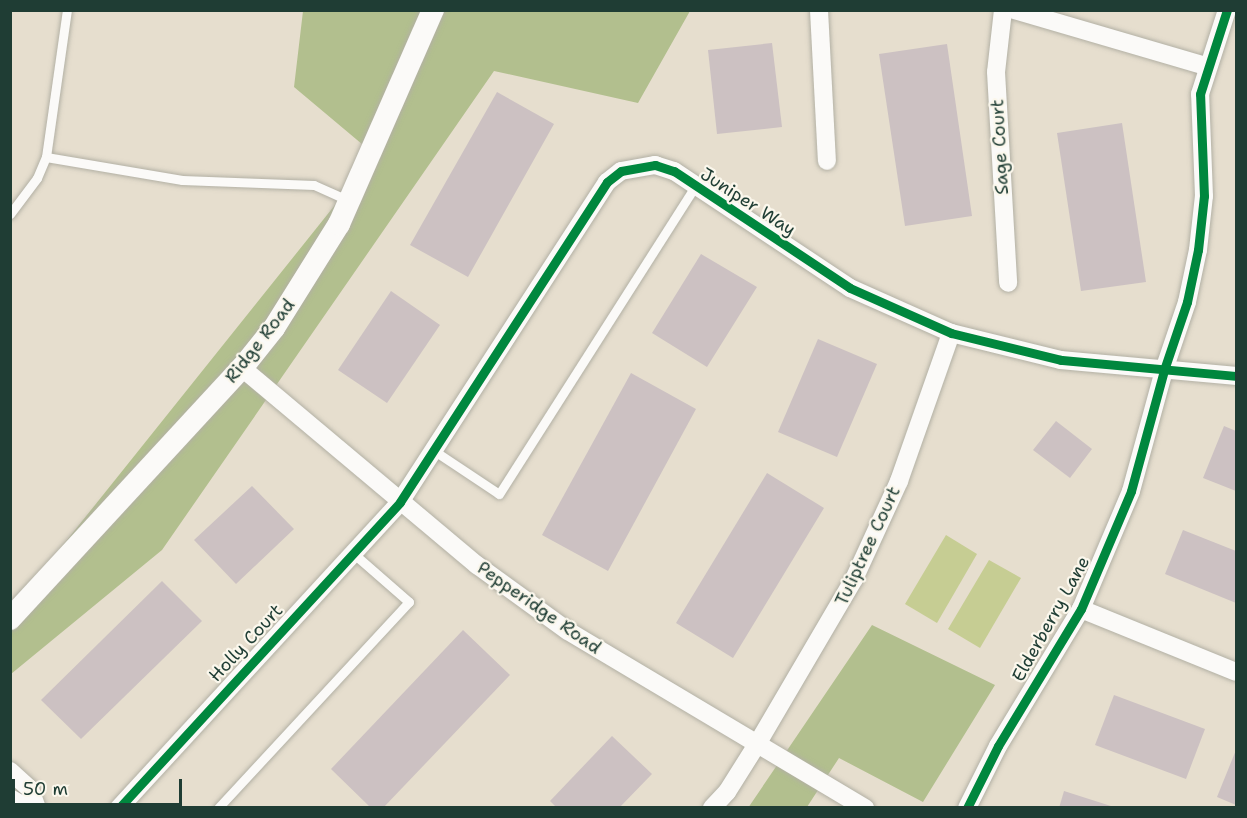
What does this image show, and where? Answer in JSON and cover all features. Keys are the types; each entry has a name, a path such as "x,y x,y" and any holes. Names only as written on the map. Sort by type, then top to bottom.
{"street":[{"name":"Ridge Road","path":"10,619 242,368 312,271 350,201 433,10"},
{"path":"819,10 827,161"},
{"name":"Sage Court","path":"1003,10 996,72 1008,283"},
{"path":"1014,10 1206,66"},
{"name":"Elderberry Lane","path":"967,807 998,746 1081,609 1131,491 1164,370 1187,302 1198,250 1204,196 1200,94 1206,66 1227,10"},
{"name":"Juniper Way","path":"400,502 607,182 621,171 655,165 674,171 694,188 850,288 951,333 1061,360 1236,376"},
{"name":"Tuliptree Court","path":"712,807 727,792 823,637 869,549 899,481 951,333"},
{"name":"Pepperidge Road","path":"242,368 400,502 568,632 756,746 865,807"},
{"name":"Holly Court","path":"119,807 400,502"},
{"path":"1081,609 1236,672"},
{"path":"10,771 30,789 37,807"},
{"path":"10,798 27,807"}],"lane":[{"path":"10,214 37,178 46,157 67,10"},
{"path":"46,157 183,180 314,185 350,201"},
{"name":"Juniper Way","path":"433,450 499,494 694,188"},
{"path":"218,807 409,602 354,554"}],"green space":[{"path":"303,11 690,11 638,103 494,71 162,550 11,674 11,610 375,155 294,87"},
{"path":"946,535 977,554 937,623 905,604"},
{"path":"989,560 1021,578 980,648 948,629"},
{"path":"872,625 995,685 923,802 839,758 807,807 748,808"}],"building":[{"path":"772,43 782,127 717,134 708,50"},
{"path":"947,44 972,216 905,226 879,54"},
{"path":"497,92 554,124 468,277 410,245"},
{"path":"1122,123 1146,282 1081,291 1057,133"},
{"path":"701,254 757,287 707,367 652,333"},
{"path":"391,291 440,325 387,403 338,370"},
{"path":"818,339 877,364 837,457 778,432"},
{"path":"631,373 696,409 608,571 542,535"},
{"path":"1056,421 1092,449 1070,478 1033,450"},
{"path":"1224,426 1236,431 1236,491 1203,478"},
{"path":"767,473 824,508 733,658 676,623"},
{"path":"252,486 294,529 236,584 194,540"},
{"path":"1183,530 1236,551 1236,603 1165,574"},
{"path":"162,581 202,621 81,739 41,700"},
{"path":"463,630 510,675 383,808 371,808 331,769"},
{"path":"1114,695 1205,729 1186,779 1095,745"},
{"path":"612,736 652,774 619,808 557,808 550,801"},
{"path":"1236,750 1236,805 1217,797"},
{"path":"1064,791 1114,807 1114,808 1059,808"}],"cycle path":[{"path":"967,808 998,746 1081,609 1131,491 1164,370 1187,302 1198,250 1204,196 1200,94 1227,10"},
{"path":"119,808 400,502 607,182 621,171 655,165 674,171 850,288 951,333 1061,360 1236,376"}]}
